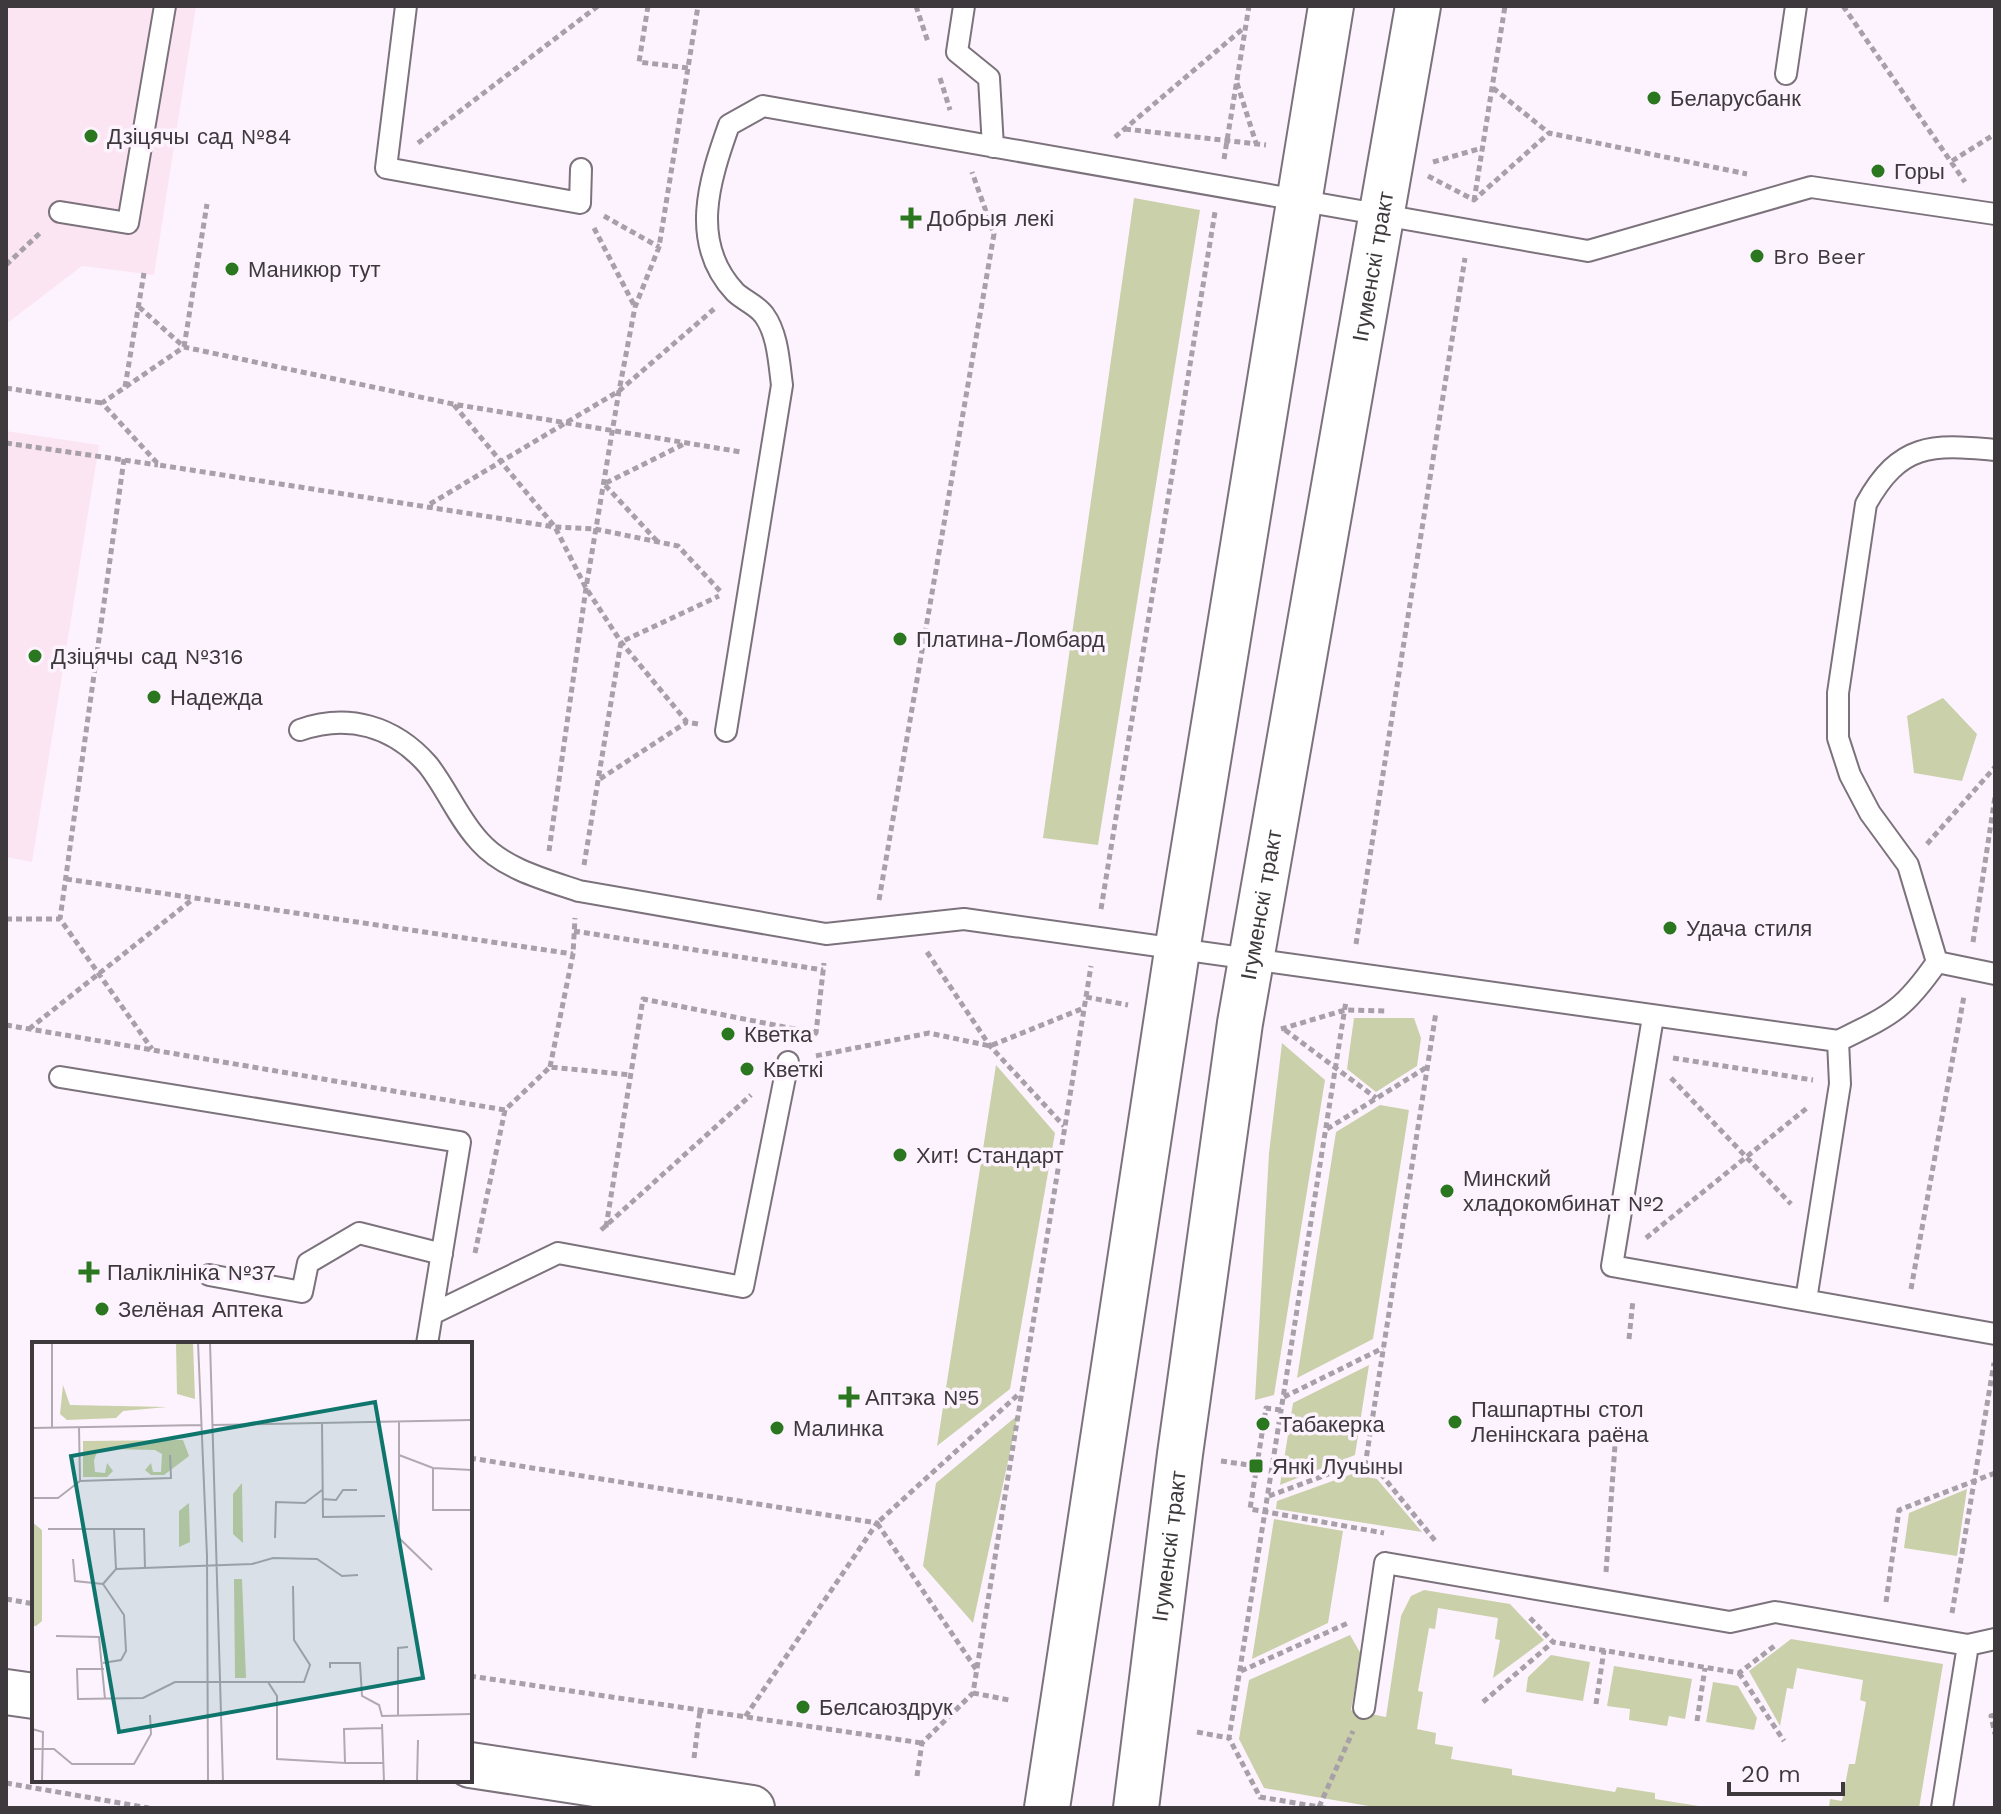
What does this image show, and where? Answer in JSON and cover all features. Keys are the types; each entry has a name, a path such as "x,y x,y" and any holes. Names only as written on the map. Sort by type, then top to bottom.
{"main road":[{"path":"1047,1808 1177,951 1331,6"},
{"name":"Ігуменскі тракт","path":"1136,1808 1186,1411 1252,961 1418,6"},
{"path":"6,1692 32,1696"},
{"path":"472,1765 752,1808"}],"lane":[{"path":"60,212 128,223 165,6"},
{"path":"406,6 386,168 580,203 581,169"},
{"path":"964,6 957,52 989,78 993,147"},
{"path":"1786,74 1796,6"},
{"path":"726,731 782,385 778,350 764,314 734,291 708,247 705,212 729,125 763,106 1588,251 1811,187 1990,213"},
{"path":"1937,962 1908,865 1870,813 1850,775 1838,738 1838,693 1866,504 1881,477 1910,453 1943,445 1995,450"},
{"path":"300,730 327,721 367,724 403,742 427,765 480,843 507,863 545,880 579,891 826,934 964,919 1838,1041 1884,1019 1909,1001 1937,962"},
{"path":"1937,962 1995,974"},
{"path":"1653,1017 1612,1266 1995,1334"},
{"path":"1806,1300 1840,1084 1838,1041"},
{"path":"432,1314 558,1253 743,1287 788,1062"},
{"path":"60,1077 460,1142 427,1342"},
{"path":"209,1275 302,1292 308,1263 359,1233 442,1254"},
{"path":"1364,1708 1385,1563 1730,1622 1775,1612 1958,1644 1995,1639"},
{"path":"1942,1808 1958,1644"}],"path":[{"path":"386,168 598,6"},
{"path":"648,6 639,62 688,68"},
{"path":"545,880 586,588 619,391 635,307 659,247 698,6"},
{"path":"916,6 931,51"},
{"path":"917,1776 922,1743 973,1693 1249,6"},
{"path":"1364,1708 1322,1808 1260,1797 1229,1738 1505,6"},
{"path":"1843,6 1990,213"},
{"path":"1085,163 1245,27"},
{"path":"874,929 994,234 936,66"},
{"path":"1236,82 1256,143"},
{"path":"1492,87 1549,133 1749,174"},
{"path":"1125,129 1227,140"},
{"path":"1474,200 1549,133"},
{"path":"1952,161 1995,134"},
{"path":"1427,164 1482,148"},
{"path":"580,203 659,247"},
{"path":"580,203 635,307"},
{"path":"102,403 184,347 207,204"},
{"path":"6,265 60,212"},
{"path":"125,388 144,273"},
{"path":"429,505 619,391 734,291"},
{"path":"139,307 184,347 453,404 772,457"},
{"path":"6,388 102,403 159,465"},
{"path":"453,404 555,527 586,588 621,642 687,722 726,731"},
{"path":"6,443 429,505 555,527 595,529 678,546 724,594"},
{"path":"604,484 687,443"},
{"path":"124,459 60,919 152,1049"},
{"path":"604,484 657,542"},
{"path":"621,642 724,594 753,574"},
{"path":"466,1297 505,1110 550,1067 573,954 579,891 621,642"},
{"path":"599,780 687,722"},
{"path":"1908,865 1995,767"},
{"path":"1906,1319 1969,968 1995,797"},
{"path":"66,879 573,954"},
{"path":"29,1029 194,898"},
{"path":"6,919 60,919"},
{"path":"909,926 990,1046 1065,1126"},
{"path":"574,931 823,970"},
{"path":"558,1253 606,1228 816,1033 826,934"},
{"path":"1365,1466 1443,984"},
{"path":"606,1228 643,999 816,1033"},
{"path":"788,1062 929,1033 990,1046 1085,1007"},
{"path":"6,1025 505,1110"},
{"path":"1284,1029 1376,1098"},
{"path":"1648,1054 1840,1084"},
{"path":"1648,1054 1817,1231"},
{"path":"550,1067 631,1075"},
{"path":"1326,1129 1428,1067"},
{"path":"1612,1266 1743,1156 1840,1084"},
{"path":"1629,1339 1636,1270"},
{"path":"1284,1397 1383,1348"},
{"path":"1958,1644 1974,1481 1995,1358"},
{"path":"745,1717 877,1523 1022,1392"},
{"path":"1281,1410 1266,1408 1250,1509 1390,1533"},
{"path":"1604,1600 1615,1445"},
{"path":"472,1458 877,1523 976,1670"},
{"path":"1268,1497 1353,1465 1376,1468 1464,1576"},
{"path":"1882,1630 1899,1510 1995,1473"},
{"path":"1421,1539 1436,1541"},
{"path":"6,1599 32,1604"},
{"path":"1240,1672 1378,1610"},
{"path":"1521,1610 1553,1642 1739,1673 1780,1641"},
{"path":"1483,1702 1553,1642"},
{"path":"1596,1704 1604,1650"},
{"path":"1697,1721 1705,1668"},
{"path":"1739,1673 1784,1741"},
{"path":"472,1676 922,1743"},
{"path":"973,1693 1009,1700"},
{"path":"1995,1715 1991,1716 1995,1734"},
{"path":"1197,1732 1229,1738"},
{"path":"6,1783 149,1808"}],"shaded area":[{"name":"Дзіцячы сад №84","path":"6,6 196,6 154,275 82,266 6,324"},
{"name":"Дзіцячы сад №316","path":"6,431 99,445 32,862 6,857"}],"green space":[{"path":"1134,198 1200,210 1098,845 1043,838"},
{"path":"1943,698 1977,734 1962,781 1914,773 1907,716"},
{"path":"1354,1018 1414,1018 1421,1038 1417,1066 1376,1092 1347,1069"},
{"path":"1282,1043 1325,1080 1274,1395 1255,1400 1269,1153"},
{"path":"996,1065 1055,1133 1010,1389 937,1446"},
{"path":"1380,1105 1409,1110 1373,1339 1297,1378 1336,1132"},
{"path":"1369,1365 1355,1455 1280,1485 1293,1403"},
{"path":"1018,1415 973,1623 923,1566 936,1483"},
{"path":"1352,1474 1377,1479 1422,1532 1276,1509 1277,1501"},
{"path":"1967,1489 1957,1556 1904,1548 1909,1513"},
{"path":"1274,1519 1343,1531 1328,1623 1252,1659"},
{"path":"1424,1590 1510,1604 1544,1640 1493,1678 1500,1640 1495,1639 1498,1618 1438,1608 1435,1629 1429,1628 1418,1691 1423,1692 1417,1729 1436,1733 1435,1744 1453,1747 1451,1759 1512,1769 1512,1775 1615,1792 1617,1787 1655,1793 1655,1799 1711,1808 1380,1808 1264,1788 1239,1739 1249,1680 1350,1635 1361,1654 1351,1710 1386,1717 1401,1616 1411,1596"},
{"path":"1791,1639 1943,1664 1919,1808 1829,1808 1830,1799 1842,1801 1849,1764 1855,1764 1866,1702 1860,1700 1863,1680 1797,1668 1793,1689 1787,1688 1780,1726 1749,1671"},
{"path":"1551,1655 1590,1662 1583,1701 1526,1692 1528,1677"},
{"path":"1614,1666 1692,1679 1685,1719 1669,1716 1667,1726 1629,1720 1630,1709 1607,1706"},
{"path":"1713,1682 1738,1686 1757,1718 1754,1730 1706,1722"}],"place":[{"name":"Беларусбанк","path":"1654,98"},
{"name":"Дзіцячы сад №84","path":"91,136"},
{"name":"Горы","path":"1878,171"},
{"name":"Добрыя лекі","path":"911,218"},
{"name":"Bro Beer","path":"1757,256"},
{"name":"Маникюр тут","path":"232,269"},
{"name":"Платина-Ломбард","path":"900,639"},
{"name":"Дзіцячы сад №316","path":"35,656"},
{"name":"Надежда","path":"154,697"},
{"name":"Удача стиля","path":"1670,928"},
{"name":"Кветка","path":"728,1034"},
{"name":"Кветкі","path":"747,1069"},
{"name":"Хит! Стандарт","path":"900,1155"},
{"name":"Минский хладокомбинат №2","path":"1447,1191"},
{"name":"Паліклініка №37","path":"89,1272"},
{"name":"Зелёная Аптека","path":"102,1309"},
{"name":"Аптэка №5","path":"849,1397"},
{"name":"Пашпартны стол Ленінскага раёна","path":"1455,1422"},
{"name":"Табакерка","path":"1263,1424"},
{"name":"Малинка","path":"777,1428"},
{"name":"Янкі Лучыны","path":"1256,1466"},
{"name":"Белсаюздрук","path":"803,1707"}]}
